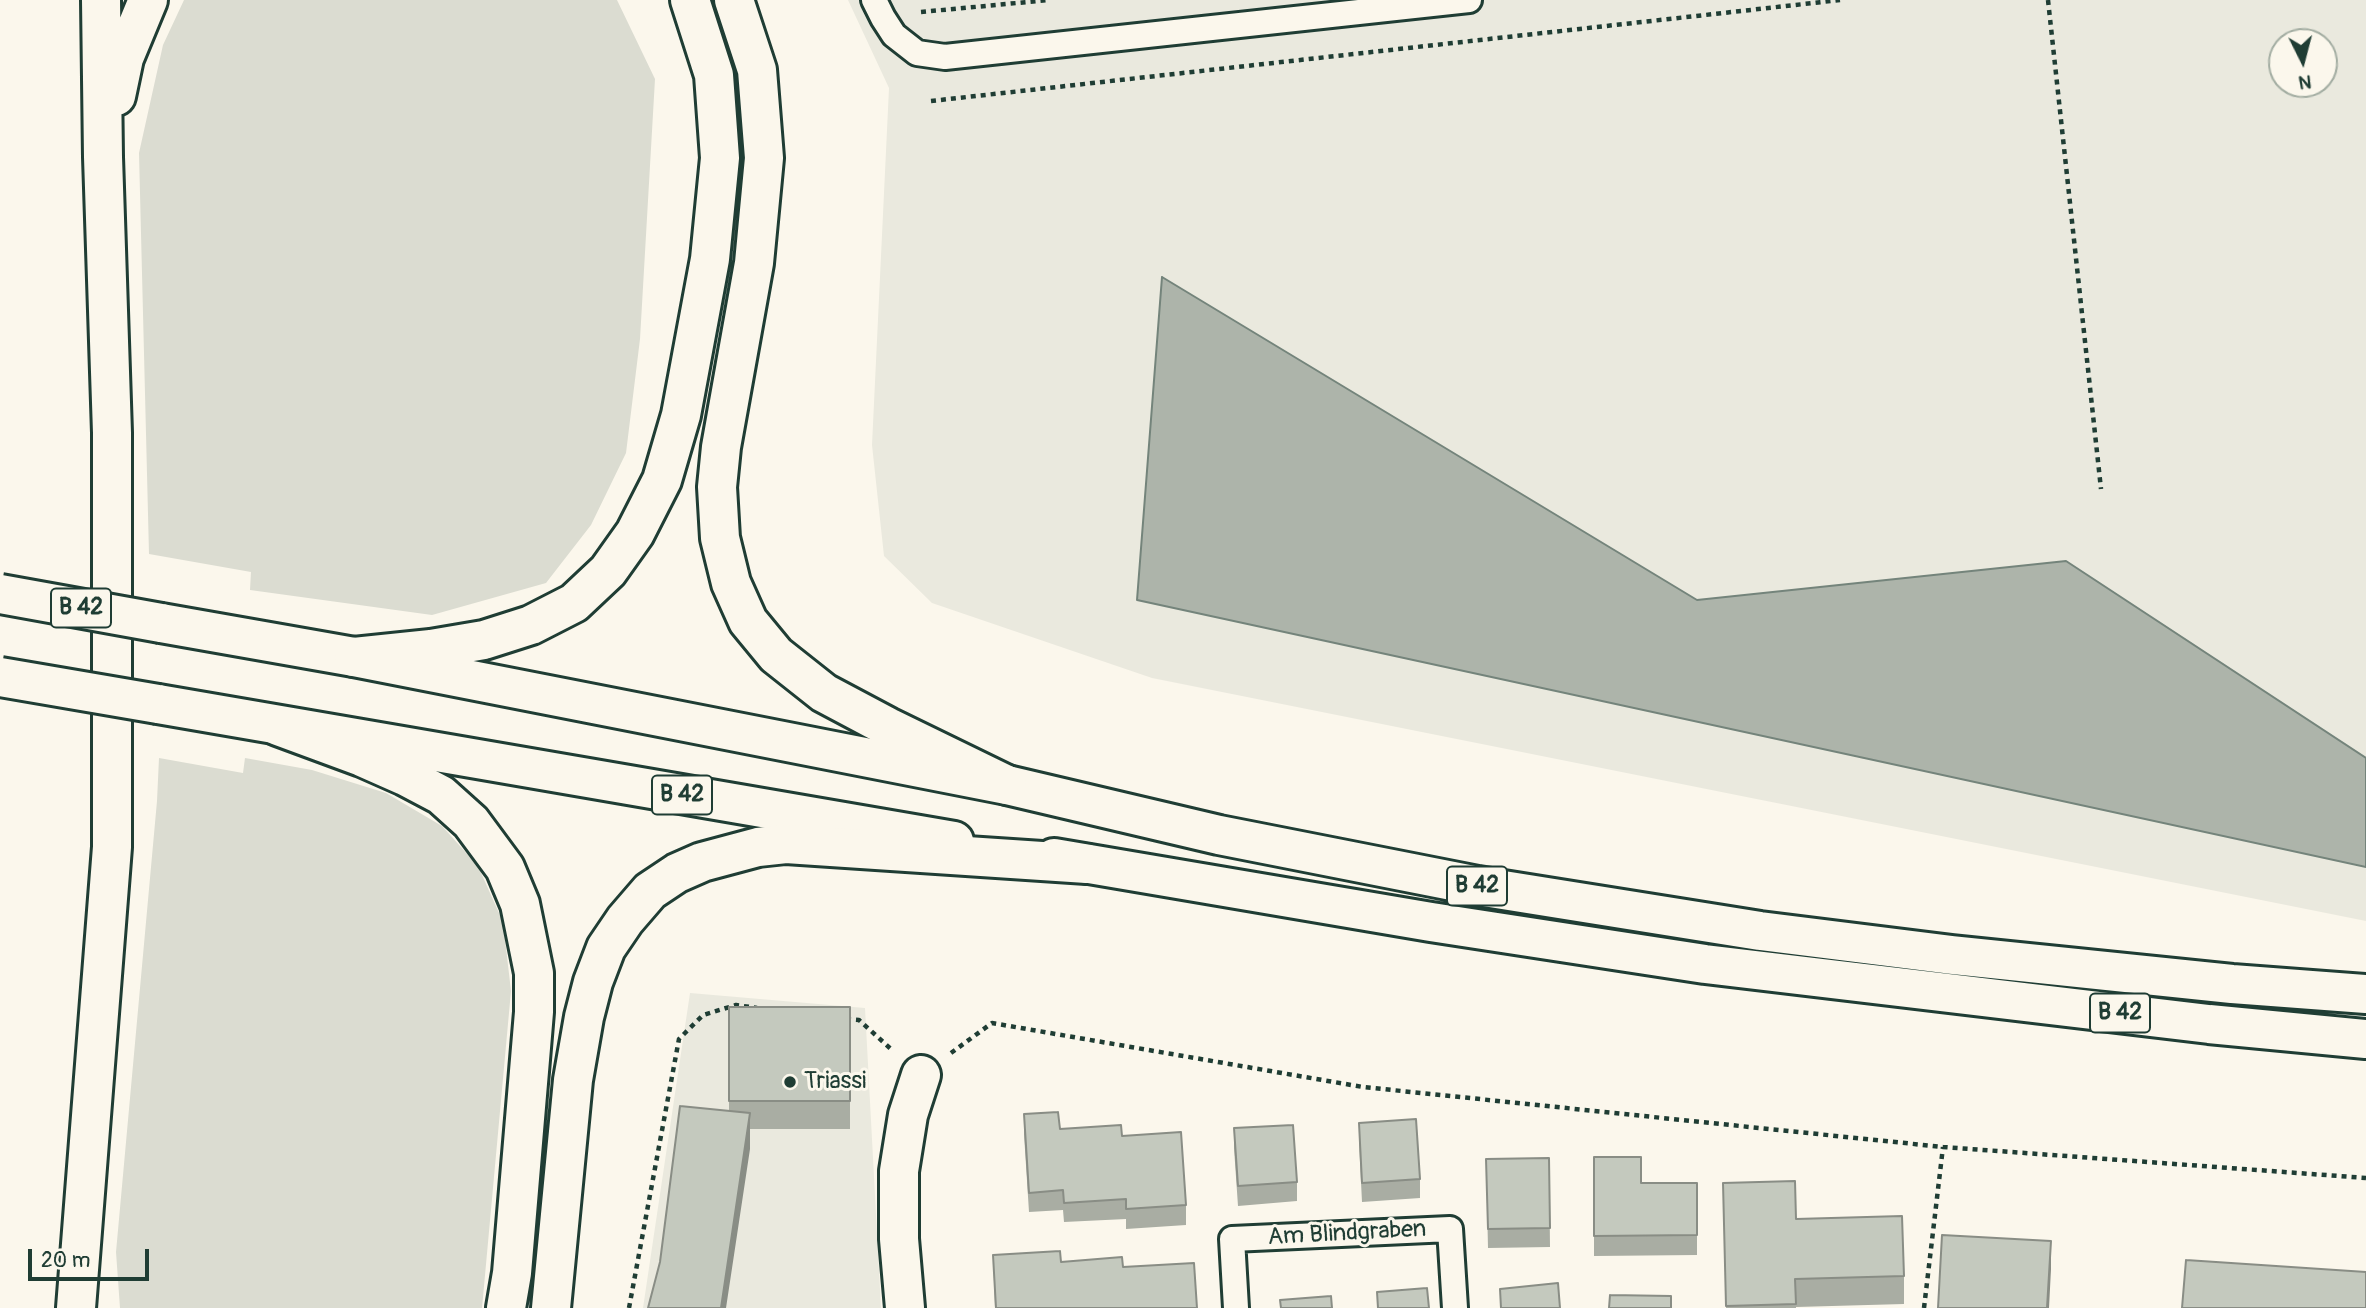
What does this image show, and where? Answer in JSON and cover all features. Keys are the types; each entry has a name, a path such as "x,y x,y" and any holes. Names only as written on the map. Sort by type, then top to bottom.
{"main road":[{"path":"76,1308 112,848 113,433 103,156 101,0"},
{"path":"103,156 124,58 148,0"},
{"path":"354,657 432,649 484,640 531,625 574,603 608,571 641,522 662,480 681,415 710,259 720,158 714,75 690,0"},
{"path":"734,0 757,70 764,158 754,263 721,447 717,487 720,538 731,583 748,621 776,655 824,693 1007,785"},
{"name":"B 42","path":"0,594 354,657 1007,785 1219,835 1478,886 1721,925 1952,955 2244,985 2366,994"},
{"name":"B 42","path":"0,677 1087,864 1432,922 1705,964 2208,1024 2366,1039"},
{"path":"278,726 362,757 441,795 471,822 505,868 520,904 534,973 534,1012 512,1273 506,1308"},
{"path":"551,1308 573,1080 584,1017 606,948 650,891 677,873 702,862 758,847 786,844 1087,864"},
{"path":"905,1308 899,1227 899,1171 904,1134 921,1075"},
{"path":"92,1115 95,1308"}],"lane":[{"path":"874,0 894,35 917,53 945,57 1469,0"},
{"name":"Am Blindgraben","path":"1236,1308 1232,1239 1450,1229 1455,1308"}],"path":[{"path":"894,35 912,13 1049,0"},
{"path":"931,101 1840,0"},
{"path":"2048,0 2101,489"},
{"path":"629,1308 679,1039 703,1015 736,1005 764,1009"},
{"path":"845,1019 859,1020 921,1075 992,1023 1363,1087 1943,1147 2366,1178"},
{"path":"1924,1308 1943,1147"}],"shaded area":[{"path":"184,0 617,0 655,79 640,339 626,453 591,525 546,583 432,615 250,590 251,572 149,554 139,153 163,45"},
{"path":"848,0 2366,0 2366,921 1152,678 932,603 884,556 872,445 889,88"},
{"path":"1162,277 1697,600 2066,561 2366,758 2366,867 1137,600"},
{"path":"159,758 243,773 245,758 312,770 386,793 442,826 478,866 503,922 511,991 482,1308 120,1308 116,1252"},
{"path":"690,993 865,1008 881,1308 643,1308"}],"building":[{"name":"Triassi","path":"729,1007 850,1007 850,1101 729,1101"},
{"path":"680,1106 750,1113 721,1308 648,1308 660,1262"},
{"path":"1058,1112 1060,1129 1121,1125 1122,1136 1181,1132 1186,1205 1126,1209 1126,1199 1064,1203 1063,1190 1029,1193 1024,1114"},
{"path":"1416,1119 1420,1179 1362,1183 1359,1123"},
{"path":"1293,1125 1297,1182 1238,1186 1234,1128"},
{"path":"1594,1157 1641,1157 1641,1183 1697,1183 1697,1235 1594,1236"},
{"path":"1549,1158 1550,1228 1488,1229 1486,1159"},
{"path":"1795,1181 1796,1219 1902,1216 1904,1276 1795,1279 1796,1304 1726,1306 1723,1183"},
{"path":"1942,1235 2051,1241 2047,1308 1938,1308"},
{"path":"1060,1251 1061,1262 1122,1257 1123,1267 1194,1263 1197,1308 996,1308 993,1255"},
{"path":"2186,1260 2366,1272 2366,1308 2182,1308"},
{"path":"1558,1283 1560,1308 1501,1308 1500,1289"},
{"path":"1427,1288 1429,1308 1378,1308 1377,1292"},
{"path":"1610,1295 1671,1296 1671,1308 1609,1308"},
{"path":"1331,1296 1332,1308 1281,1308 1280,1300"}],"place":[{"name":"Triassi","path":"790,1082"}]}
